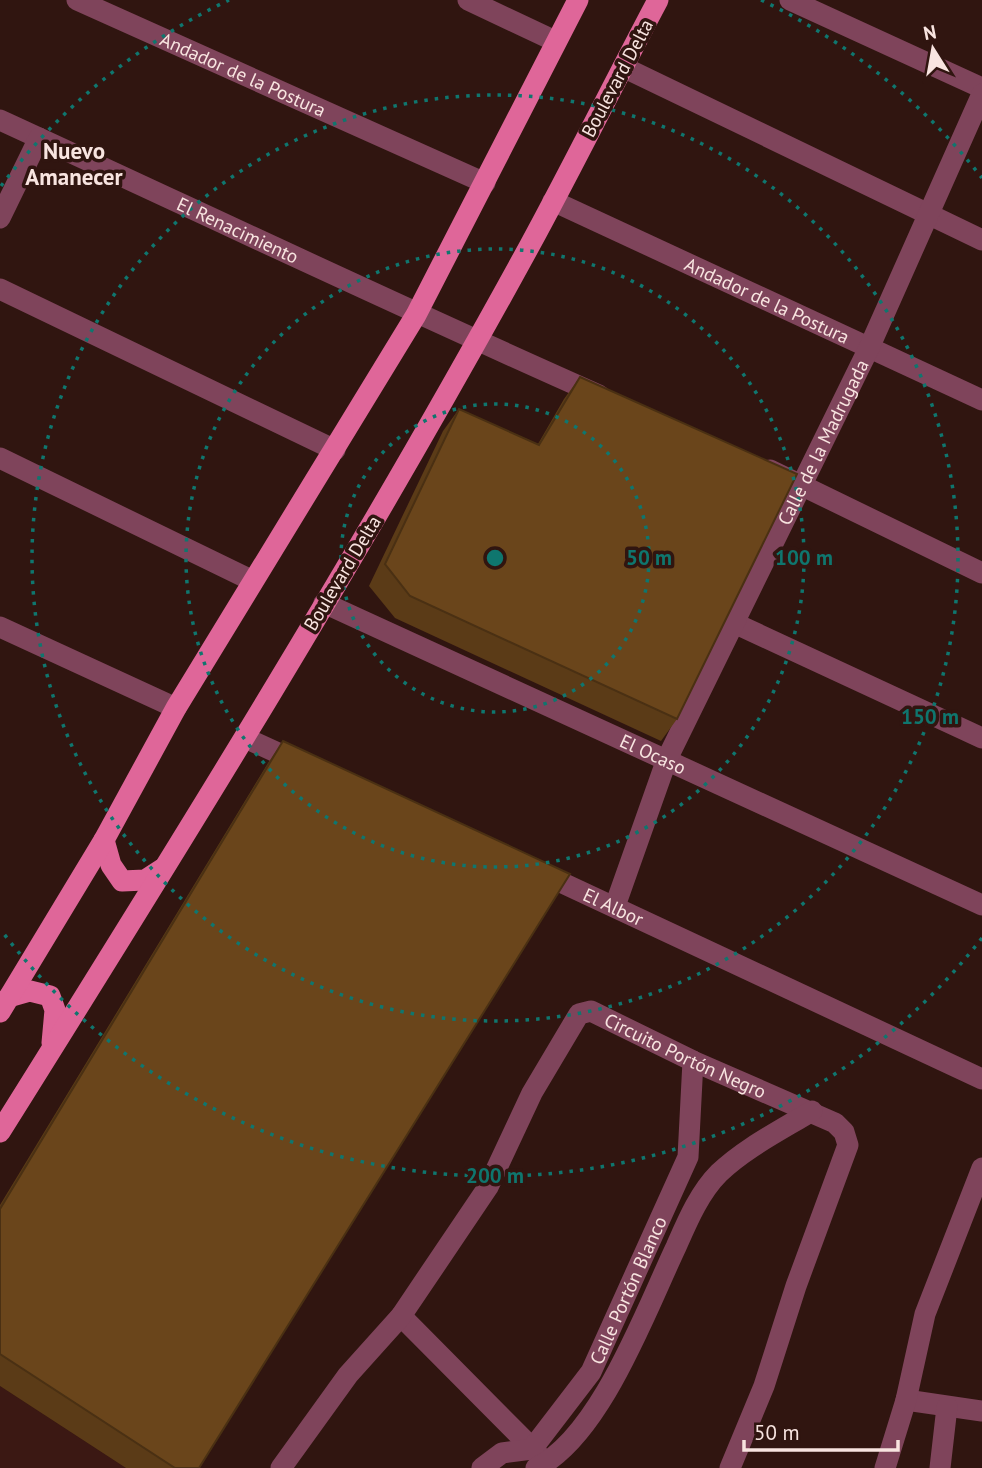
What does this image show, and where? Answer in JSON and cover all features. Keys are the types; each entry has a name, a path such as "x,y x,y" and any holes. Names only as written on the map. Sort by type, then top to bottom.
{"main road":[{"path":"4,1005 104,840 176,708 416,315 578,0"},
{"name":"Boulevard Delta","path":"0,1132 244,738 477,341 658,0"},
{"path":"104,840 111,865 122,881 145,880 165,867"},
{"path":"4,1005 30,991 50,996 55,1010 52,1049"}],"street":[{"name":"Andador de la Postura","path":"77,0 103,6 485,183"},
{"path":"468,0 555,41"},
{"path":"790,0 982,88"},
{"path":"623,67 982,240"},
{"name":"Calle de la Madrugada","path":"615,906 667,759 869,348 982,94"},
{"name":"El Renacimiento","path":"0,120 296,256 416,315 614,401"},
{"path":"0,218 39,138"},
{"name":"Andador de la Postura","path":"553,201 982,400"},
{"path":"0,289 335,450"},
{"path":"0,458 253,581"},
{"path":"751,462 982,573"},
{"name":"El Ocaso","path":"324,603 982,905"},
{"path":"734,623 982,738"},
{"path":"0,628 176,708"},
{"path":"244,738 318,771"},
{"name":"El Albor","path":"516,862 982,1079"},
{"name":"Circuito Portón Negro","path":"281,1468 348,1375 401,1316 488,1187 531,1093 579,1014 592,1011 693,1061 835,1123 844,1132 848,1145 796,1286 764,1386 730,1468"},
{"name":"Calle Portón Blanco","path":"544,1462 592,1373 688,1157 693,1061"},
{"name":"Calle Portón Blanco","path":"544,1462 579,1434 608,1389 693,1210 718,1174 751,1149 812,1111"},
{"path":"688,1157 718,1174"},
{"path":"885,1468 906,1401 925,1314 981,1172"},
{"path":"401,1316 544,1462"},
{"path":"906,1401 982,1411"},
{"path":"940,1468 947,1408"},
{"name":"Calle Portón Blanco","path":"482,1468 502,1453 544,1462"}],"shaded area":[{"path":"0,1386 126,1468 0,1468"}],"building":[{"path":"580,377 797,474 677,719 410,596 385,564 459,409 539,445"},
{"path":"283,741 570,874 199,1468 175,1468 0,1354 0,1209"}],"district":[{"name":"Nuevo Amanecer","path":"74,163"}]}
